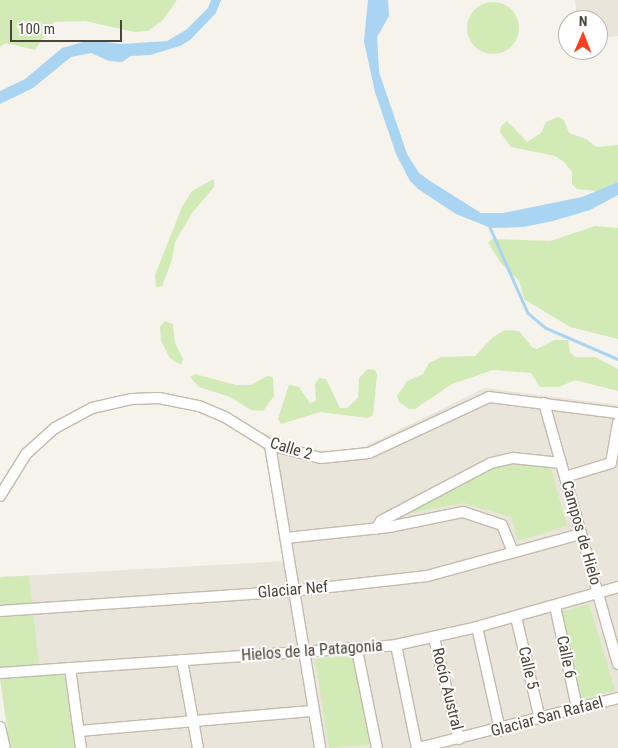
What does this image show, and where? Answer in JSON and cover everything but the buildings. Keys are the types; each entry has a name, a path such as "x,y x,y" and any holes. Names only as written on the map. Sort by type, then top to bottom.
{"street":[{"name":"Calle 2","path":"0,496 18,464 45,436 79,414 118,401 159,398 200,406 225,417 270,445 310,457 351,457 369,453 483,399 502,397 618,413"},
{"name":"Campos de Hielo","path":"544,403 618,664"},
{"path":"565,478 614,466 618,423"},
{"path":"270,445 320,748"},
{"path":"376,529 381,521 491,463 513,458 561,463"},
{"path":"286,538 376,529 470,512 502,525 513,552"},
{"name":"Glaciar Nef","path":"0,611 294,591 427,576 581,534"},
{"name":"Hielos de la Patagonia","path":"0,673 357,650 396,645 434,638 516,617 618,588"},
{"name":"Calle 6","path":"555,606 577,708"},
{"name":"Calle 5","path":"516,617 540,719"},
{"path":"477,627 500,730"},
{"name":"Rocío Austral","path":"434,638 459,739"},
{"path":"396,645 417,748"},
{"path":"357,650 377,748"},
{"path":"182,660 198,748"},
{"path":"70,668 81,748"},
{"name":"Glaciar San Rafael","path":"417,748 500,730 618,698"},
{"path":"78,731 314,711"},
{"path":"0,727 5,748"}],"shaded area":[{"path":"575,0 618,0 618,36 608,37 608,10 576,10"},
{"path":"485,388 618,405 618,748 10,748 0,678 0,577 285,561 261,432 315,451 358,450"}],"green space":[{"path":"0,0 177,0 163,20 148,31 135,32 85,21 54,22 35,50 6,43 0,47"},
{"path":"493,2 503,4 511,10 517,18 519,28 517,38 511,46 503,52 493,54 483,52 475,46 469,38 467,28 469,18 475,10 483,4"},
{"path":"558,117 564,120 569,133 586,139 596,147 618,145 618,182 597,191 577,189 572,184 572,172 564,162 555,156 511,147 500,132 501,126 507,121 527,142 541,133 546,122"},
{"path":"214,179 214,187 192,213 175,242 172,260 162,286 156,287 155,275 182,207 192,191"},
{"path":"595,226 618,228 618,339 570,327 524,299 519,281 501,263 488,243 492,239 550,241"},
{"path":"165,321 173,324 175,343 183,359 181,365 170,358 161,341 160,327"},
{"path":"505,330 519,331 532,347 537,349 554,340 568,340 570,352 575,357 595,357 618,369 618,391 575,380 559,387 540,387 531,373 493,370 452,384 415,409 409,409 399,402 397,396 407,381 423,374 429,363 441,357 475,356 493,337"},
{"path":"368,369 375,370 377,375 373,415 368,418 320,412 281,424 278,419 289,385 299,387 310,403 316,401 315,384 319,378 326,379 340,408 347,408 358,398 359,378"},
{"path":"195,374 236,385 251,385 267,376 273,377 274,396 263,411 251,410 230,397 199,387 190,377"},
{"path":"498,462 550,465 567,526 518,541 511,517 464,503 395,516"},
{"path":"29,576 40,673 60,672 64,676 78,748 10,748 0,678 0,577"},
{"path":"589,604 615,690 579,701 560,612"},
{"path":"355,656 372,744 329,748 315,659"}],"water":[{"path":"211,0 221,0 216,13 190,40 180,46 150,55 131,56 122,62 109,61 91,53 71,57 33,88 0,104 0,91 25,79 62,48 90,40 121,44 167,41 186,30 208,8"},
{"path":"368,0 388,0 389,16 377,37 379,72 407,154 419,173 481,213 503,213 582,197 618,182 618,195 590,210 553,221 523,227 491,228 456,214 418,189 410,181 396,154 375,92 364,41"}],"waterway":[{"path":"489,225 528,313 546,328 618,359"}]}
